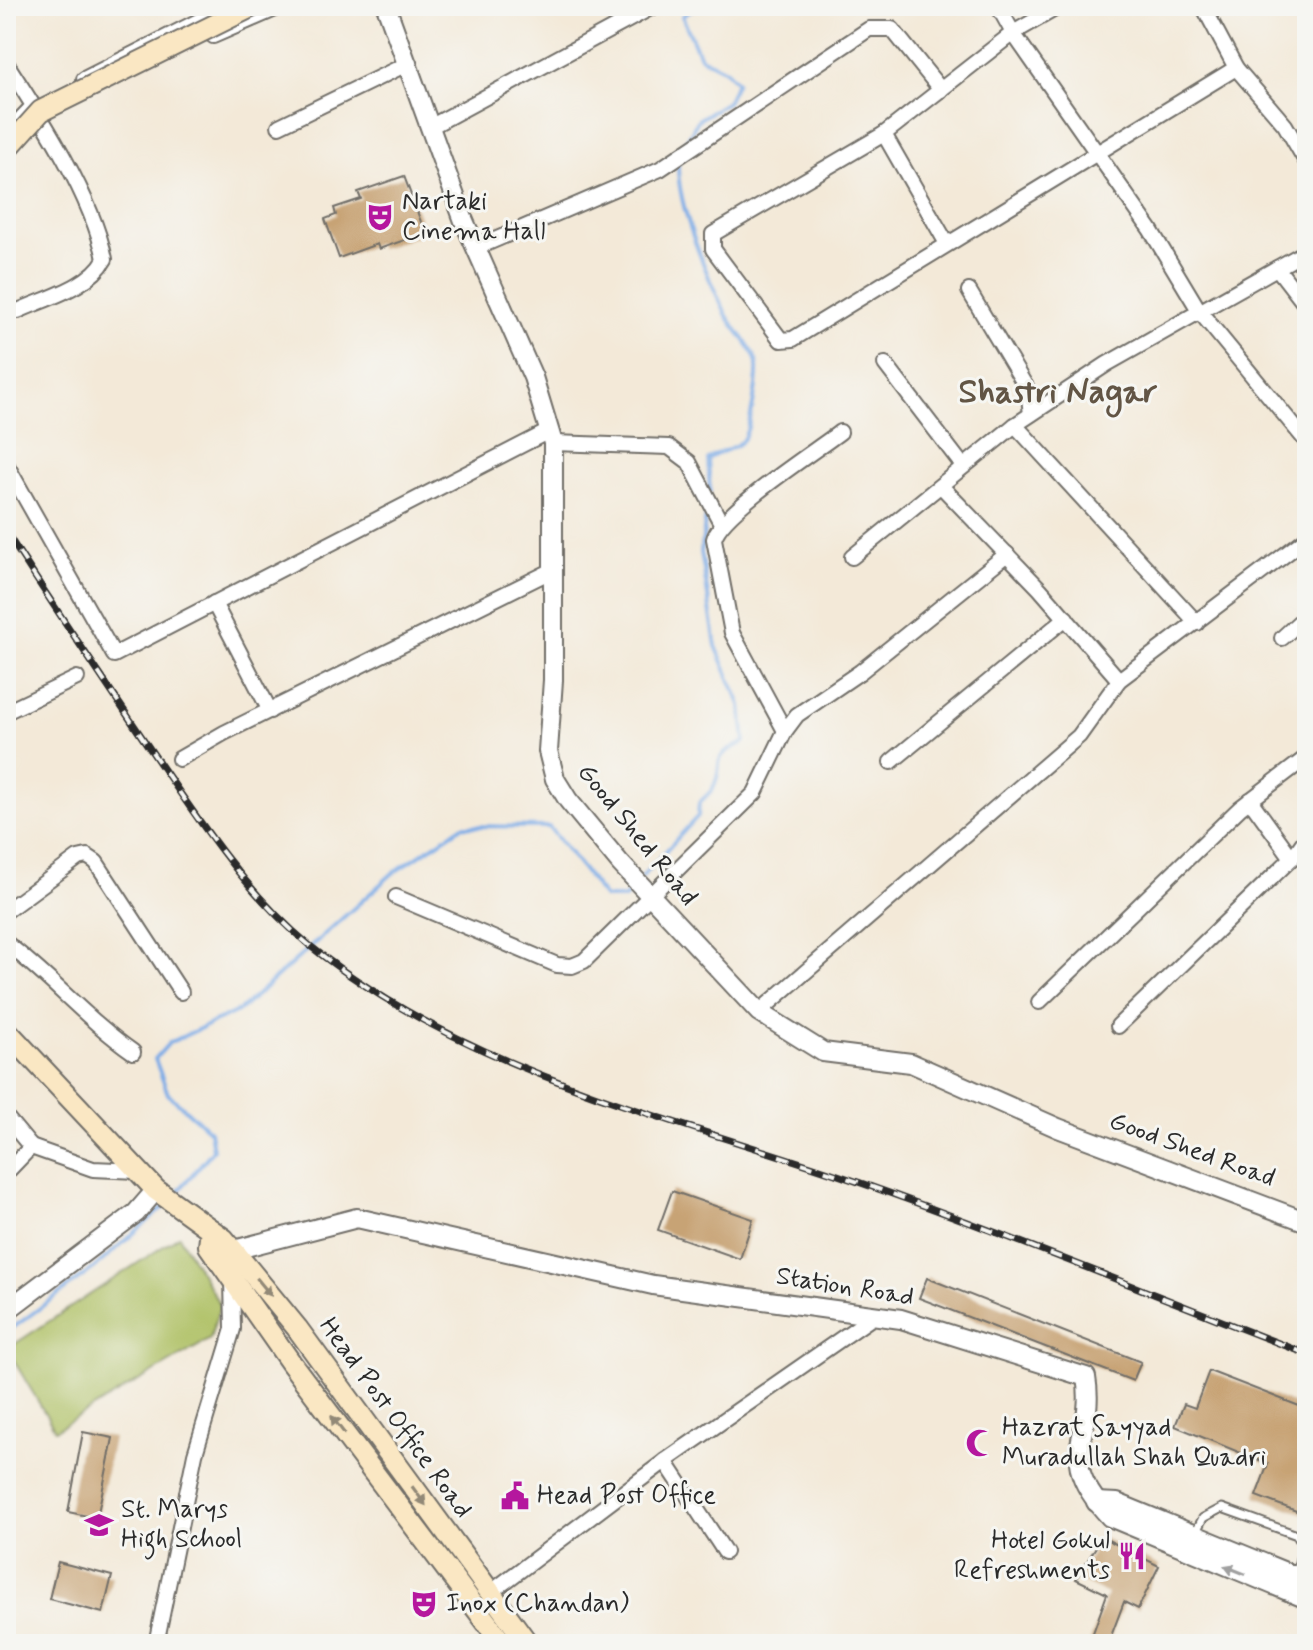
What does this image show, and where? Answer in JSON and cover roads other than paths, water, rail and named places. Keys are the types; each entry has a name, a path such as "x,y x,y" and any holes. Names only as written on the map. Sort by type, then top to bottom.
{"main road":[{"path":"6,150 41,111 253,6"},
{"name":"Head Post Office Road","path":"6,1030 138,1171 234,1250 297,1328 528,1644"},
{"name":"Head Post Office Road","path":"211,1230 209,1246 503,1644"}],"street":[{"path":"6,134 34,105 228,6"},
{"path":"6,161 43,121 175,53 282,6"},
{"name":"Good Shed Road","path":"386,6 476,248 533,377 551,437 553,680 548,751 555,779 568,800 641,887 759,1012 823,1052 911,1063 1058,1128 1307,1222"},
{"path":"430,127 654,6"},
{"path":"998,6 1013,33 1097,150 1200,312 1307,442"},
{"path":"1060,6 1013,33 884,134 718,231 710,239 713,249 777,337 785,341 946,242 999,215 1097,150 1236,68"},
{"path":"1203,6 1236,68 1285,125 1307,163"},
{"path":"476,248 660,169 869,29 892,29 941,90"},
{"path":"6,63 43,121 97,228 105,259 99,270 88,278 18,311"},
{"path":"279,126 409,63"},
{"path":"884,134 946,242"},
{"path":"852,557 1031,414 1107,364 1307,251"},
{"path":"1277,268 1307,307"},
{"path":"969,291 1028,390 1031,414"},
{"path":"885,364 963,466"},
{"path":"1015,425 1197,623"},
{"path":"785,731 732,633 714,546 721,523 840,432"},
{"path":"6,464 114,655 551,437 669,447 689,462 721,523"},
{"path":"942,487 1066,618 1119,680"},
{"path":"759,1012 1079,736 1119,680 1307,538"},
{"path":"396,897 557,965 572,966 584,961 641,887 755,793 785,731 797,715 860,672 1007,554"},
{"path":"179,759 553,570"},
{"path":"214,603 270,711"},
{"path":"1282,638 1307,615"},
{"path":"891,762 1066,618"},
{"path":"6,712 77,678"},
{"path":"1039,1002 1250,800 1307,757"},
{"path":"1250,800 1292,858"},
{"path":"1118,1026 1292,858 1307,837"},
{"path":"6,911 78,858 87,856 96,862 181,992"},
{"path":"6,943 39,968 103,1031 133,1052"},
{"path":"6,1117 31,1147 93,1169 138,1171"},
{"path":"6,1173 31,1147"},
{"path":"6,1311 162,1193"},
{"name":"Station Road","path":"234,1250 357,1218 653,1285 916,1323 1086,1377 1089,1394 1076,1459 1096,1502 1110,1517 1297,1583 1307,1599"},
{"path":"156,1644 195,1454 233,1329 234,1250"},
{"path":"490,1593 665,1461 874,1316"},
{"path":"665,1461 725,1552"}],"lane":[{"path":"1190,1543 1203,1518 1222,1508 1297,1535 1303,1546 1297,1583"}],"waterway":[{"path":"683,147 698,120 727,102 737,82 725,70 700,57 682,16 699,6"},
{"path":"1299,6 1307,16"},
{"path":"678,163 682,199 702,260 726,314 750,348 757,367 753,402 744,437 737,445 708,459 710,492"},
{"path":"642,877 698,816 699,803 712,790 717,779 721,757 745,742 741,705 716,646 701,552 707,508"},
{"path":"175,1195 213,1150 210,1131 168,1094 155,1059 169,1043 240,1010 393,873 463,826 549,827 605,898 625,898 634,887"},
{"path":"6,1333 94,1268 167,1204"}],"railway":[{"path":"6,532 222,851 285,924 368,988 430,1024 561,1083 894,1195 1307,1354"}],"place":[{"name":"Nartaki Cinema Hall","path":"380,217"},
{"name":"Hazrat Sayyad Muradullah Shah Quadri","path":"980,1443"},
{"name":"Head Post Office","path":"515,1496"},
{"name":"St. Marys High School","path":"99,1525"},
{"name":"Hotel Gokul Refreshments","path":"1132,1556"},
{"name":"Inox (Chandan)","path":"424,1604"}],"district":[{"name":"Shastri Nagar","path":"1058,392"}]}
